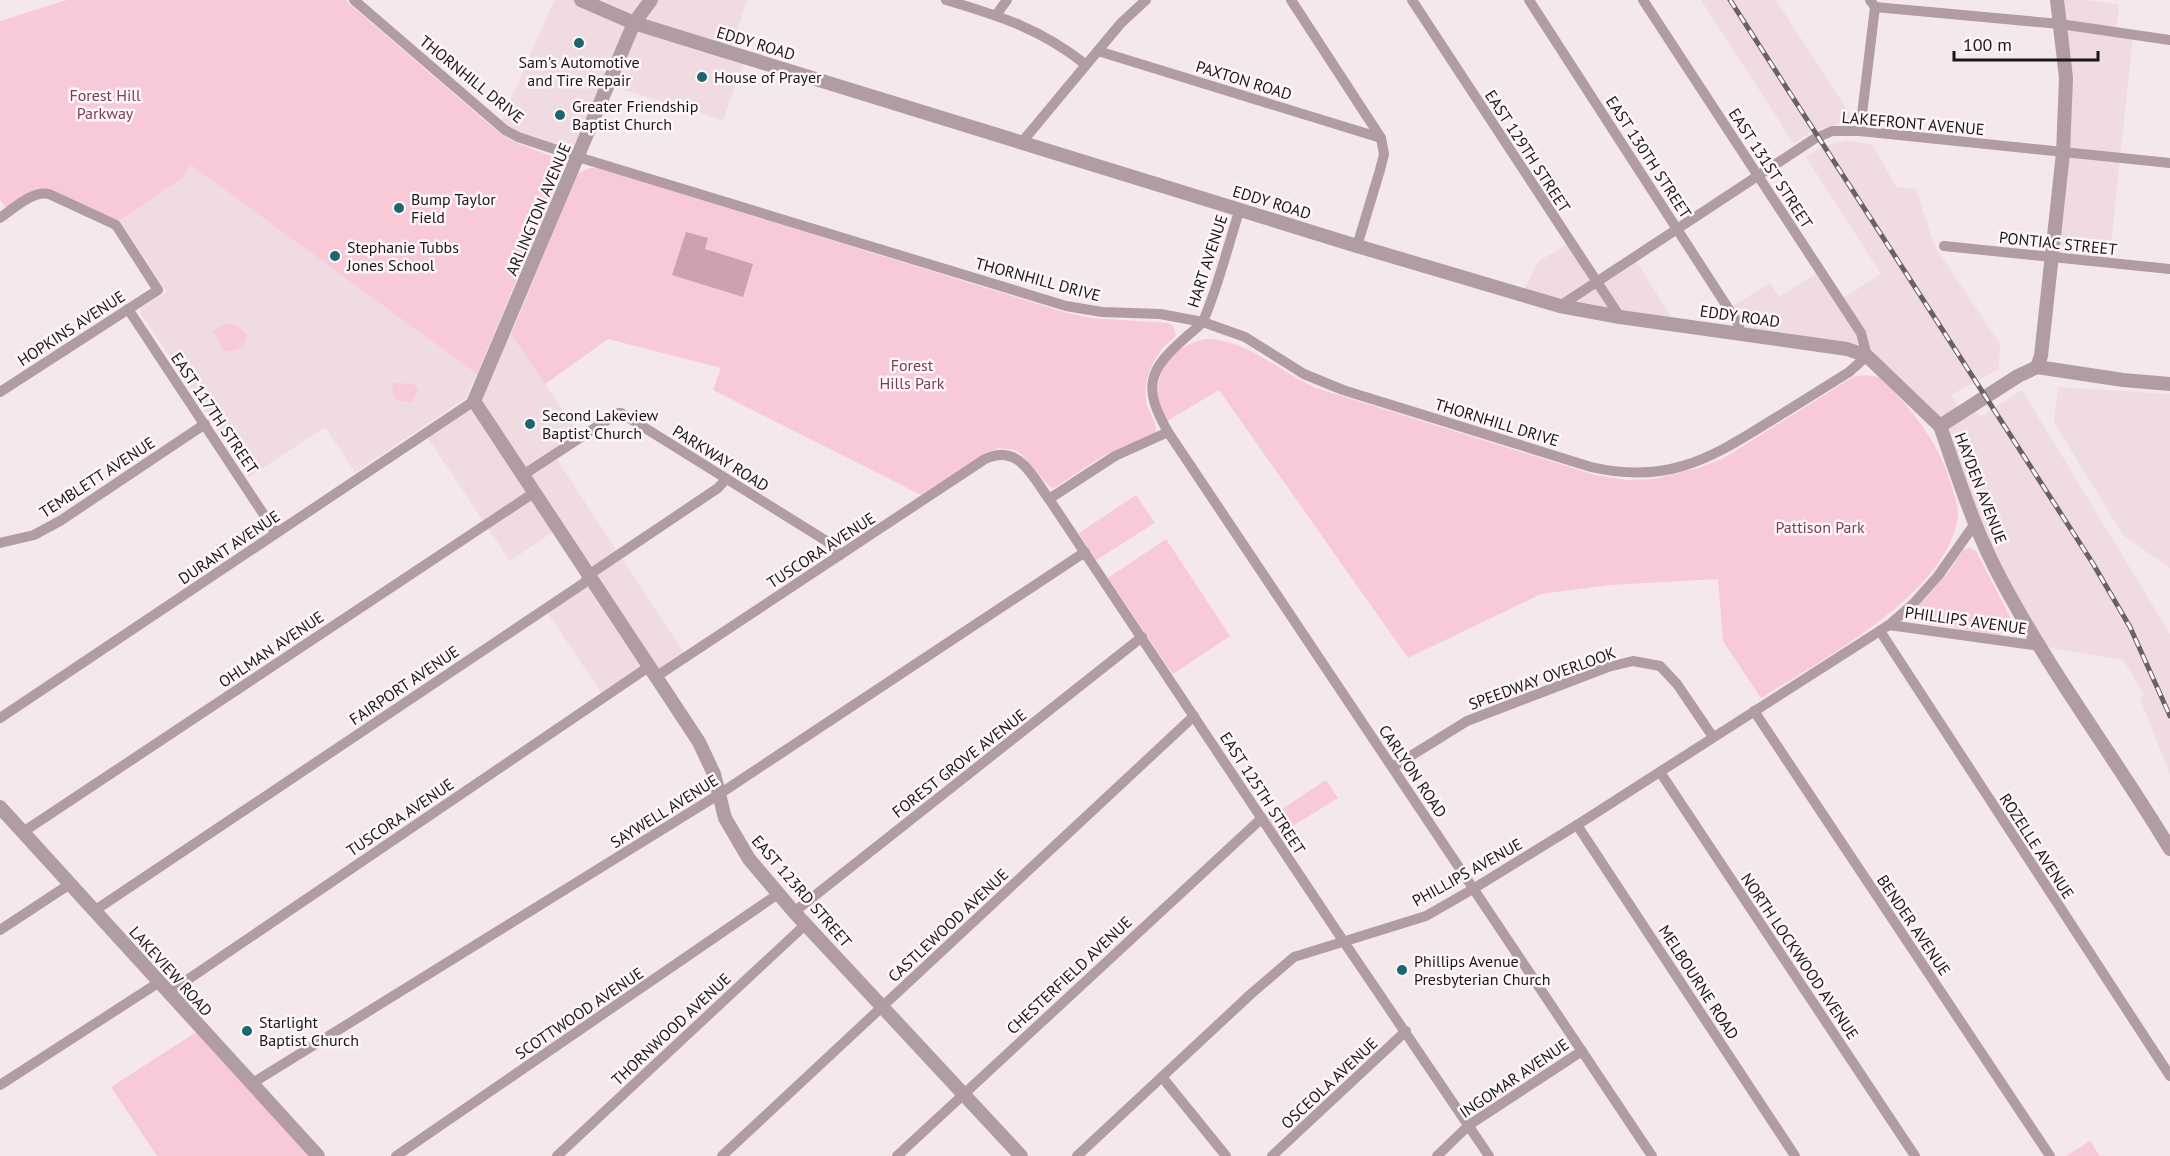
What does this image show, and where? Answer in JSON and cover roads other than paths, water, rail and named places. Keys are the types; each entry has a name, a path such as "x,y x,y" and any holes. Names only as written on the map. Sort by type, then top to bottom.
{"street":[{"name":"THORNHILL DRIVE","path":"354,0 505,130 518,137 1066,306 1102,312 1160,314 1203,322 1245,337 1304,374 1342,390 1591,467 1625,473 1642,473 1683,467 1701,461 1725,450 1849,372 1867,356"},
{"name":"EDDY ROAD","path":"581,0 634,22 1357,246 1560,306 1620,317 1847,349 1867,356 1940,426"},
{"name":"ARLINGTON AVENUE","path":"474,401 634,22 651,0"},
{"path":"946,0 996,15 1032,30 1061,45 1085,64"},
{"path":"996,15 1007,0"},
{"path":"1022,142 1121,22 1146,0"},
{"path":"1291,0 1381,138 1384,154 1357,246"},
{"name":"EAST 129TH STREET","path":"1412,0 1620,317"},
{"name":"EAST 130TH STREET","path":"1529,0 1738,325 1739,333"},
{"name":"EAST 131ST STREET","path":"1643,0 1861,333 1867,356"},
{"path":"2057,0 2066,78 2063,153 2041,356 2037,367 2123,380 2170,384"},
{"path":"1860,131 1872,4 2060,24 2170,40"},
{"name":"PAXTON ROAD","path":"1098,51 1381,138"},
{"name":"LAKEFRONT AVENUE","path":"1560,306 1757,176 1825,133 1832,131 1860,131 2170,163"},
{"name":"HOPKINS AVENUE","path":"0,218 39,193 49,194 116,225 158,290 0,392"},
{"name":"HART AVENUE","path":"1203,322 1240,209"},
{"name":"PONTIAC STREET","path":"1944,246 2170,269"},
{"name":"EAST 117TH STREET","path":"128,309 276,533"},
{"name":"CARLYON ROAD","path":"1203,322 1160,362 1152,383 1153,401 1167,432 1652,1156"},
{"name":"HAYDEN AVENUE","path":"2037,367 2018,376 1940,426 1974,525 2003,583 2040,646 2170,849"},
{"name":"EAST 123RD STREET","path":"474,401 699,742 714,774 725,818 748,860 1021,1156"},
{"name":"DURANT AVENUE","path":"0,718 474,401"},
{"name":"PARKWAY ROAD","path":"523,475 621,413 828,542 840,555"},
{"name":"TEMBLETT AVENUE","path":"0,543 34,535 60,521 205,424"},
{"path":"1049,499 1114,456 1167,432"},
{"name":"EAST 125TH STREET","path":"1004,454 1016,458 1025,466 1049,499 1489,1156"},
{"name":"TUSCORA AVENUE","path":"168,993 653,671 840,555 985,459 1004,454"},
{"name":"FAIRPORT AVENUE","path":"94,911 584,583 590,574 718,488 726,479"},
{"name":"OHLMAN AVENUE","path":"23,832 535,492"},
{"name":"PHILLIPS AVENUE","path":"1077,1156 1252,993 1294,957 1425,916 1577,825 1884,628 1913,604 1938,576 1974,525"},
{"name":"SAYWELL AVENUE","path":"251,1084 718,795 1085,552"},
{"name":"PHILLIPS AVENUE","path":"1884,628 2040,646"},
{"name":"ROZELLE AVENUE","path":"1884,628 2170,1076"},
{"name":"FOREST GROVE AVENUE","path":"794,912 1142,637"},
{"name":"SPEEDWAY OVERLOOK","path":"1393,767 1467,721 1608,667 1633,661 1660,666 1677,684 1713,737"},
{"name":"BENDER AVENUE","path":"1754,711 2050,1156"},
{"name":"CASTLEWOOD AVENUE","path":"723,1156 1194,716"},
{"name":"NORTH LOCKWOOD AVENUE","path":"1660,772 1915,1156"},
{"name":"LAKEVIEW ROAD","path":"0,807 318,1156"},
{"name":"CHESTERFIELD AVENUE","path":"897,1156 1262,818"},
{"name":"MELBOURNE ROAD","path":"1577,825 1796,1156"},
{"path":"0,930 70,884"},
{"name":"SCOTTWOOD AVENUE","path":"396,1156 778,894"},
{"name":"THORNWOOD AVENUE","path":"557,1156 806,924"},
{"path":"0,1085 158,983"},
{"name":"OSCEOLA AVENUE","path":"1272,1156 1406,1031"},
{"name":"INGOMAR AVENUE","path":"1437,1156 1469,1125 1582,1050"},
{"path":"1162,1077 1226,1156"}],"railway":[{"path":"1730,0 2092,562 2130,627 2170,716"}],"place":[{"name":"Sam's Automotive and Tire Repair","path":"579,43"},
{"name":"House of Prayer","path":"702,77"},
{"name":"Greater Friendship Baptist Church","path":"560,115"},
{"name":"Bump Taylor Field","path":"399,208"},
{"name":"Stephanie Tubbs Jones School","path":"335,256"},
{"name":"Second Lakeview Baptist Church","path":"530,424"},
{"name":"Phillips Avenue Presbyterian Church","path":"1402,970"},
{"name":"Starlight Baptist Church","path":"247,1031"}],"park label":[{"name":"Forest Hill Parkway","path":"105,104"},
{"name":"Forest Hills Park","path":"912,374"},
{"name":"Pattison Park","path":"1820,527"}]}
